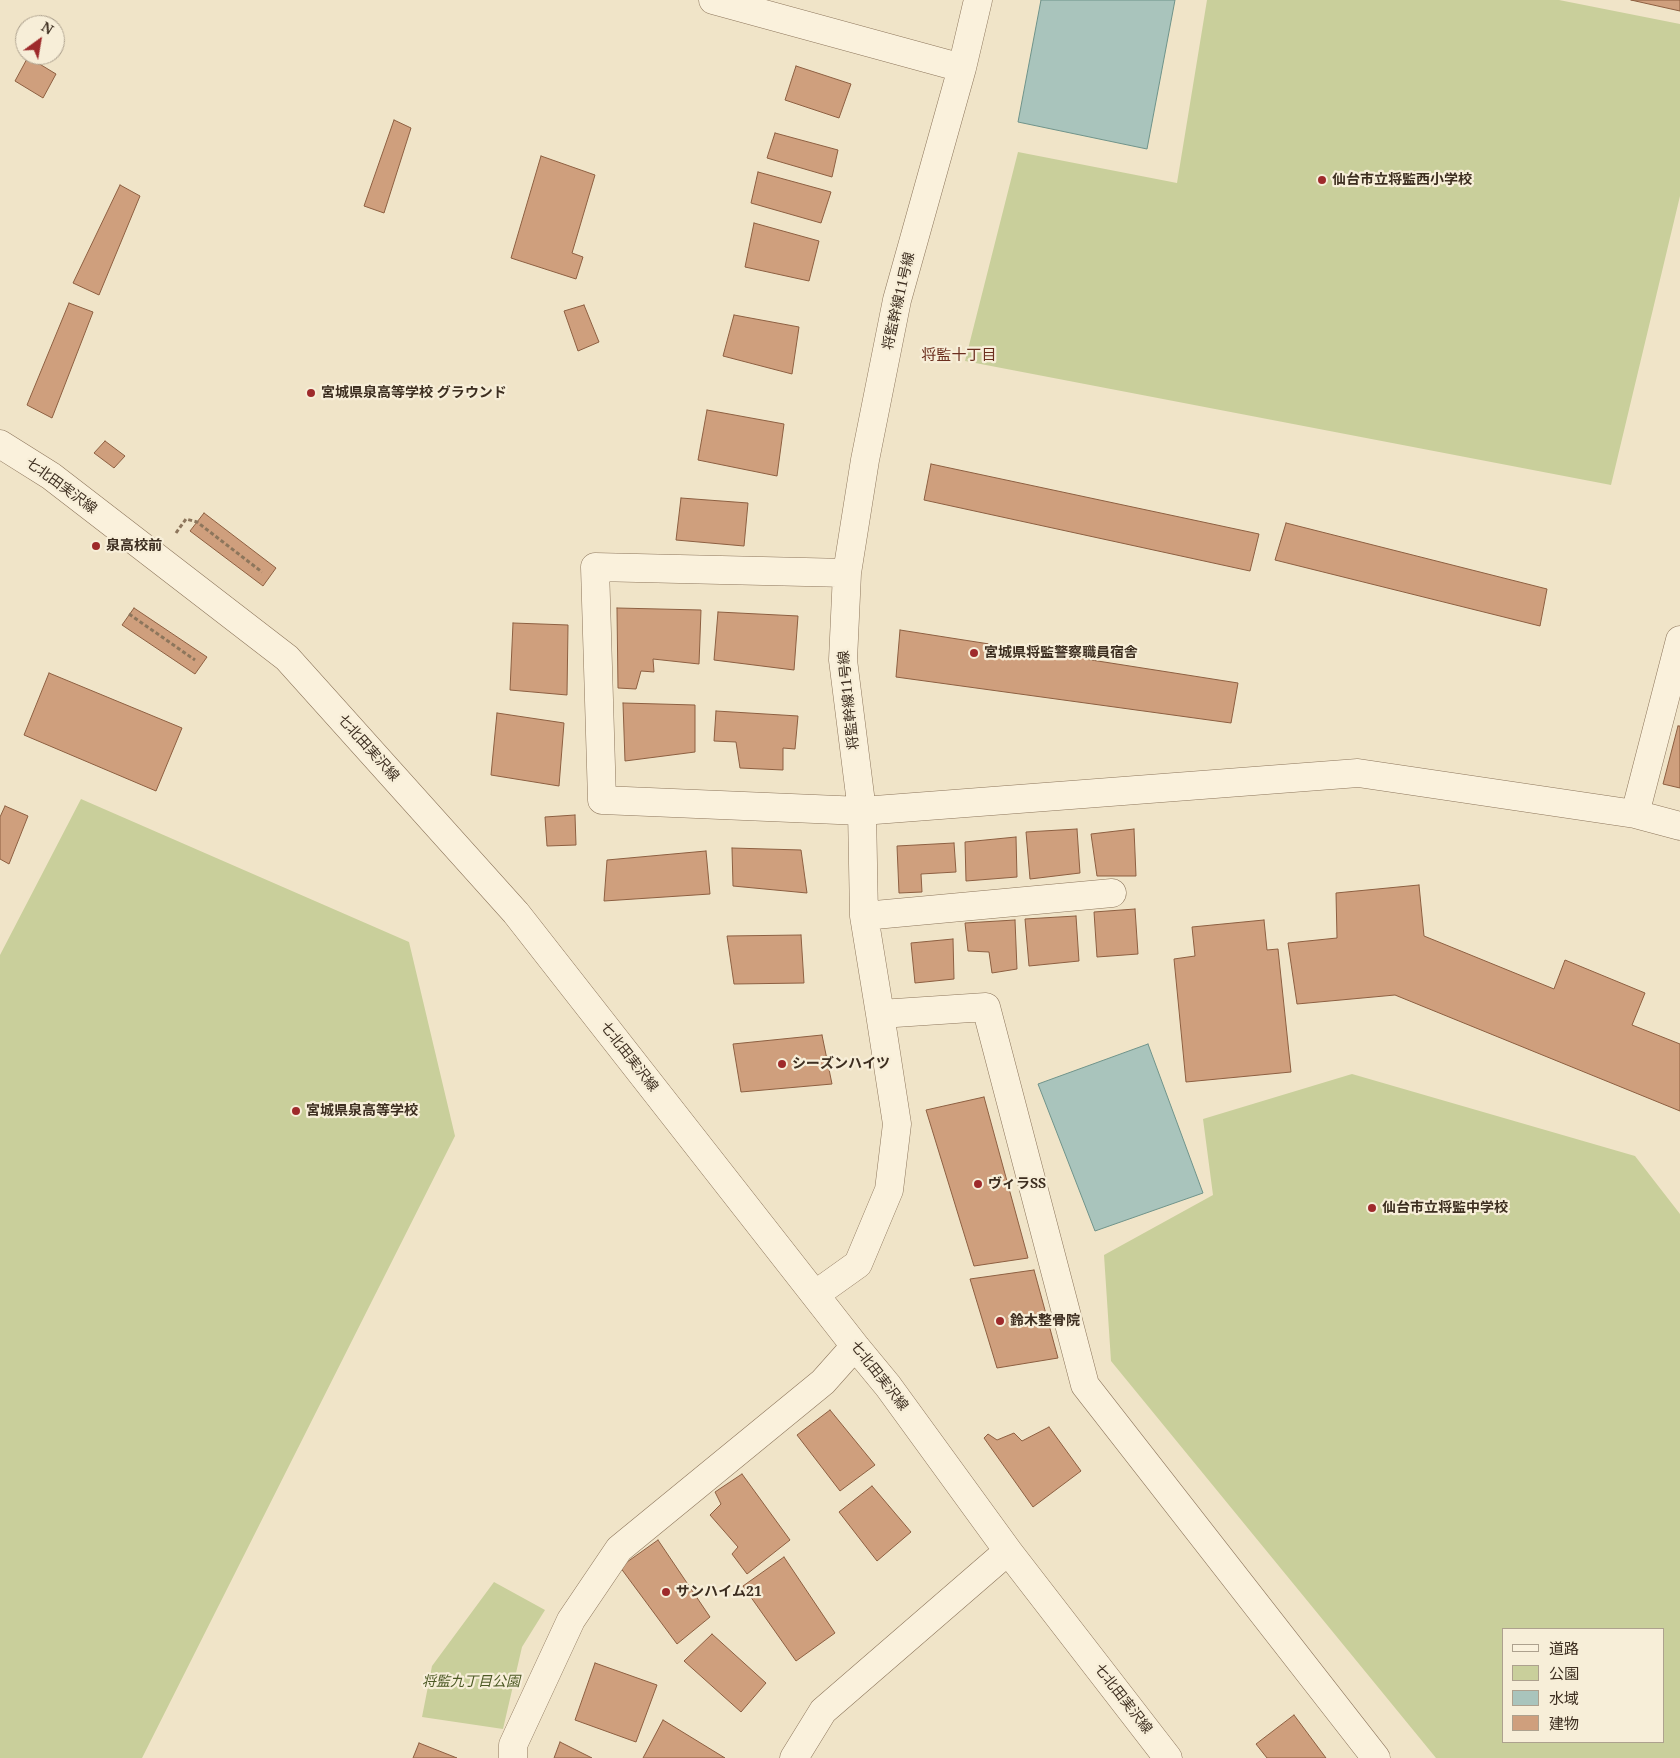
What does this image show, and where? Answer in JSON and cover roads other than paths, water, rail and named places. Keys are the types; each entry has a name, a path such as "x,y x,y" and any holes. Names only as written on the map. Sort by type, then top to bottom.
{"street":[{"path":"713,0 962,68"},
{"name":"将監幹線11号線","path":"816,1294 858,1264 889,1190 897,1124 864,916 862,811 843,660 847,573 865,460 898,300 962,68 978,0"},
{"name":"七北田実沢線","path":"0,444 51,476 287,658 516,913 888,1386 1008,1551 1168,1758"},
{"path":"847,573 595,567 602,800 862,811 1358,773 1635,814 1680,826"},
{"path":"1635,814 1680,640"},
{"path":"864,916 1112,893"},
{"path":"880,1014 986,1007 1085,1385 1376,1758"},
{"path":"513,1758 513,1745 571,1620 619,1549 823,1382 855,1346"},
{"path":"794,1758 823,1711 1008,1551"}],"water":[{"path":"1041,0 1175,0 1147,149 1018,122"},
{"path":"1148,1044 1203,1193 1095,1231 1038,1084"}],"place":[{"name":"仙台市立将監西小学校","path":"1322,180"},
{"name":"宮城県泉高等学校 グラウンド","path":"311,393"},
{"name":"泉高校前","path":"96,546"},
{"name":"宮城県将監警察職員宿舎","path":"974,653"},
{"name":"シーズンハイツ","path":"782,1064"},
{"name":"宮城県泉高等学校","path":"296,1111"},
{"name":"ヴィラSS","path":"978,1184"},
{"name":"仙台市立将監中学校","path":"1372,1208"},
{"name":"鈴木整骨院","path":"1000,1321"},
{"name":"サンハイム21","path":"666,1592"}],"district":[{"name":"将監十丁目","path":"959,356"}],"park label":[{"name":"将監九丁目公園","path":"471,1682"}]}
